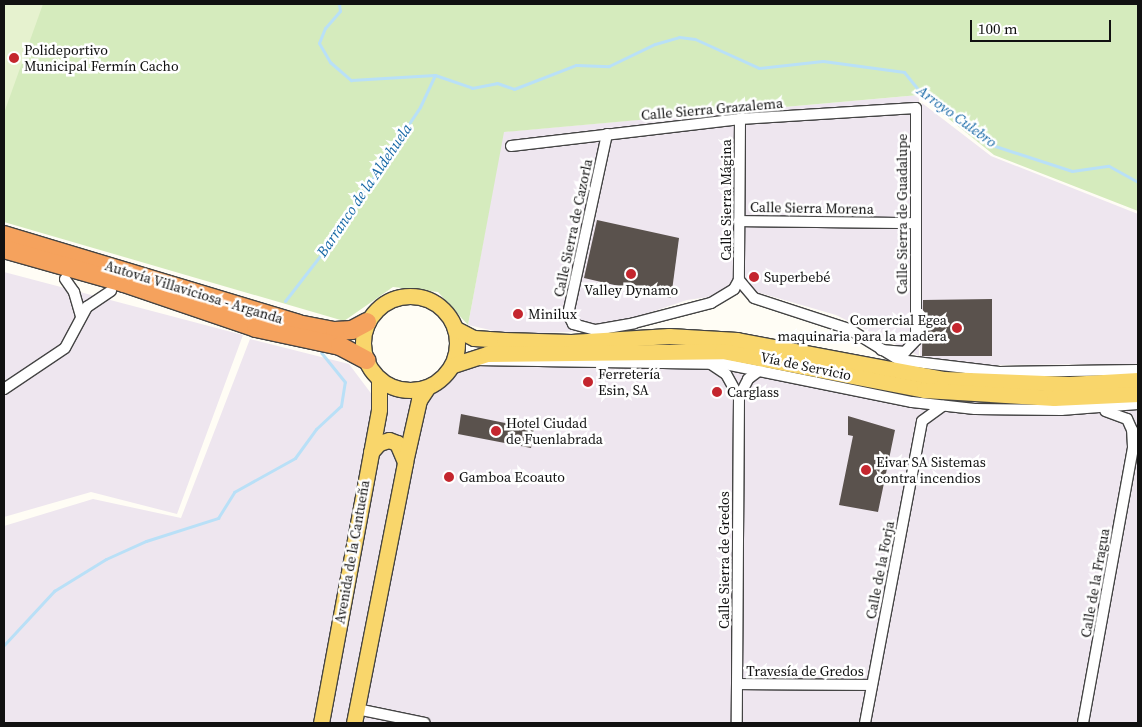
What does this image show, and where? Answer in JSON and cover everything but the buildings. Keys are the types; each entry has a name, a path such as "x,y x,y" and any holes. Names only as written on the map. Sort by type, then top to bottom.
{"highway":[{"name":"Autovía Villaviciosa - Arganda","path":"4,235 298,324 335,331 352,330 367,322"},
{"path":"4,249 124,283 213,314 296,339 340,346 366,360"},
{"path":"111,291 190,313 213,314"}],"main road":[{"path":"427,388 411,391 380,380 366,360 362,341 367,322 379,307 395,298 414,295 432,300 447,312 456,329 458,348 453,365"},
{"path":"456,329 474,338 514,340 570,342 669,336 737,340 872,365 915,375 995,382 1138,380"},
{"path":"355,716 419,400 427,388 453,365 467,359 487,354 722,351 924,390 1054,398 1138,394"},
{"name":"Avenida de la Cantueña","path":"321,723 370,452 380,380"},
{"path":"370,452 379,443 389,440 397,443 405,462"}],"street":[{"name":"Calle Sierra Grazalema","path":"511,146 740,119 916,108"},
{"name":"Calle Sierra de Guadalupe","path":"881,350 904,352 916,340 916,108"},
{"name":"Calle Sierra Mágina","path":"740,119 740,280 745,292 771,304 832,322 881,350"},
{"name":"Calle Sierra de Cazorla","path":"607,134 568,314 573,324 582,328 634,323 711,303"},
{"name":"Calle Sierra Morena","path":"739,221 915,223"},
{"path":"65,280 74,292 81,317"},
{"name":"Calle Sierra Mágina","path":"711,303 734,289 740,280"},
{"path":"4,389 65,348 81,317 111,291"},
{"path":"881,350 899,360 957,369 1046,374 1138,370"},
{"name":"Vía de Servicio","path":"467,359 711,364 760,370 912,402 943,406 1061,410 1138,404"},
{"name":"Calle Sierra de Gredos","path":"711,364 726,374 739,397 737,723"},
{"path":"739,397 748,379 760,370"},
{"path":"912,402 922,422 930,412 943,406"},
{"name":"Calle de la Fragua","path":"1061,410 1115,412 1127,419 1132,430 1133,447 1083,723"},
{"name":"Calle de la Forja","path":"865,723 922,422"},
{"name":"Travesía de Gredos","path":"737,684 872,685"},
{"path":"355,716 425,723"}],"shaded area":[{"path":"919,95 919,356 836,315 753,291 687,300 595,331 508,334 468,325 503,132"},
{"path":"922,103 991,156 1138,214 1138,364 993,365 920,359"},
{"path":"4,272 243,335 177,514 91,492 4,517"},
{"path":"250,339 349,364 373,396 428,396 462,366 492,360 723,359 924,398 1057,405 1138,399 1138,723 4,723 4,526 93,499 181,518"}],"green space":[{"path":"4,4 1138,4 1138,211 994,155 919,95 504,132 468,325 438,292 393,287 344,321 4,222"},
{"name":"Polideportivo Municipal Fermín Cacho","path":"4,4 43,4 4,113"}],"waterway":[{"name":"Arroyo Culebro","path":"339,4 340,11 325,28 319,43 330,62 351,80 435,75 472,88 497,83 514,89 576,65 609,66 655,44 679,37 695,39 759,68 823,61 904,72 920,92 995,146 1072,171 1109,166 1138,182"},
{"name":"Barranco de la Aldehuela","path":"285,301 330,243 420,107 435,75"},
{"name":"Barranco de la Aldehuela","path":"4,645 54,591 106,559 146,541 218,518 234,492 295,458 316,429 341,406 345,382 321,352"}],"place":[{"name":"Polideportivo Municipal Fermín Cacho","path":"14,58"},
{"name":"Valley Dynamo","path":"631,274"},
{"name":"Superbebé","path":"754,277"},
{"name":"Minilux","path":"518,314"},
{"name":"Comercial Egea maquinaria para la madera","path":"957,328"},
{"name":"Ferretería Esin, SA","path":"588,382"},
{"name":"Carglass","path":"717,392"},
{"name":"Hotel Ciudad de Fuenlabrada","path":"496,431"},
{"name":"Eivar SA Sistemas contra incendios","path":"866,470"},
{"name":"Gamboa Ecoauto","path":"449,477"}]}
